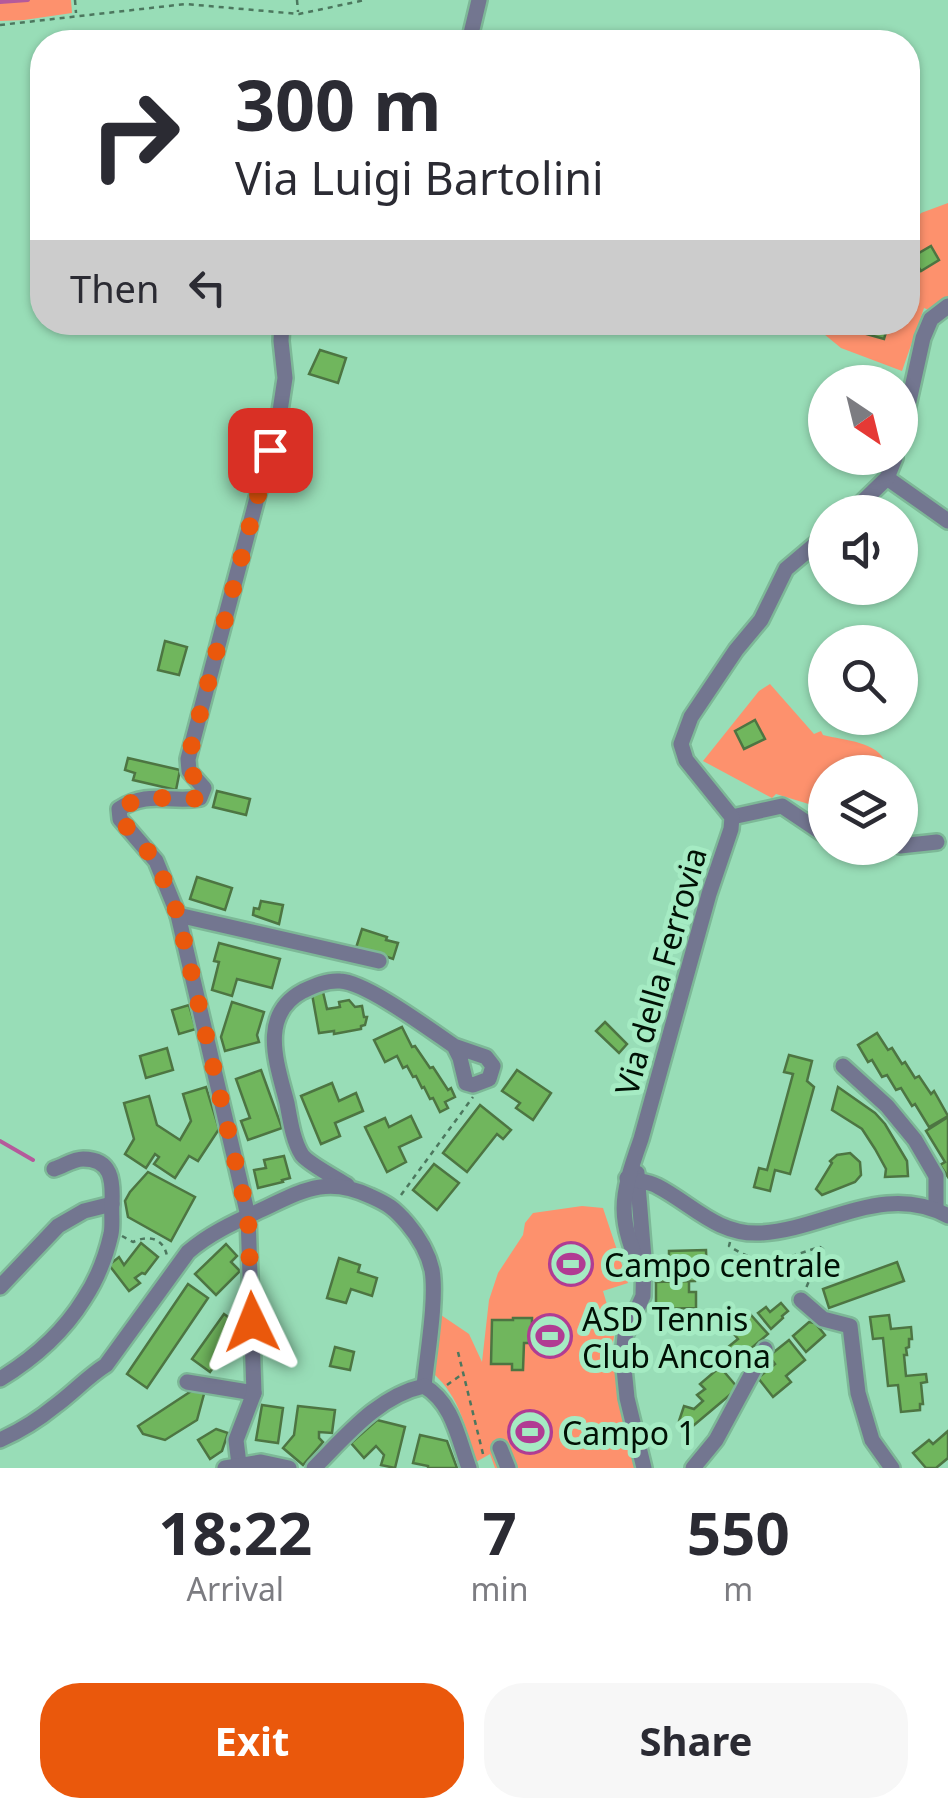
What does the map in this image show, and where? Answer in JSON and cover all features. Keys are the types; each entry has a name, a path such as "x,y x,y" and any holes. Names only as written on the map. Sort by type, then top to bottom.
{"street":[{"path":"472,30 479,0"},
{"path":"916,365 931,319 948,306"},
{"path":"281,335 285,378 280,411 188,759 189,771 204,788 200,798 147,796 130,802 120,809 120,819 156,861 178,915 248,1216 254,1393 236,1440 232,1466 261,1462 290,1468"},
{"path":"870,495 888,475"},
{"path":"887,478 948,521"},
{"name":"Via della Ferrovia","path":"644,1278 622,1206 732,817 686,760 681,744 691,717 761,620 786,570 808,551"},
{"name":"Via della Ferrovia","path":"732,817 782,806 808,824"},
{"path":"918,844 937,842"},
{"path":"178,915 379,960"},
{"path":"297,1193 303,1157 273,1045 284,1005 318,984 340,981 365,988 454,1046 486,1057 493,1066 490,1079 479,1076 472,1085 466,1083 454,1046"},
{"path":"632,1180 654,1184 732,1231 751,1233 772,1232 890,1202 942,1212 936,1176 915,1140 887,1106 843,1066"},
{"path":"303,1157 350,1187 393,1206 420,1238 432,1270 430,1389 450,1412 472,1468"},
{"path":"0,1379 34,1356 70,1320 86,1296 112,1231 114,1184 103,1165 78,1159 54,1170"},
{"name":"Via della Ferrovia","path":"632,1180 640,1210 644,1278 643,1296 625,1336 623,1358 644,1468"},
{"path":"0,1440 23,1430 106,1365 188,1252 214,1233 297,1193 322,1186 350,1187"},
{"path":"622,1206 640,1210 655,1196 673,1197"},
{"path":"0,1287 58,1226 84,1212 112,1204"},
{"path":"801,1300 823,1319 850,1326 858,1394 872,1440 892,1468"},
{"path":"694,1468 716,1440 765,1349"},
{"path":"187,1382 254,1393"},
{"path":"314,1468 374,1410 410,1389 430,1389"},
{"path":"500,1448 508,1468"}],"path":[{"path":"296,0 299,14"},
{"path":"0,25 186,4 299,14 365,0"},
{"path":"75,1 76,16"},
{"path":"393,1206 479,1076"},
{"path":"732,1231 730,1246 744,1256 766,1263 823,1249 801,1300"},
{"path":"137,1240 150,1237 159,1241 168,1261"},
{"path":"458,1352 483,1454 472,1468"},
{"path":"430,1389 462,1374"}],"shaded area":[{"path":"0,0 71,0 72,13 0,21"},
{"path":"948,203 948,299 931,311 924,308 920,319 920,214"},
{"path":"825,335 915,335 904,365 886,365 841,348"},
{"path":"770,684 808,727 808,735 854,741 881,755 808,755 808,804 776,794 772,798 703,761 759,691"},
{"name":"ASD Tennis Club Ancona","path":"582,1206 603,1208 628,1283 603,1291 615,1332 613,1366 637,1468 495,1468 490,1454 476,1462 456,1403 433,1373 438,1313 469,1334 482,1362 489,1300 498,1273 523,1235 525,1223 533,1213"}],"building":[{"path":"931,246 939,260 921,271 920,252"},
{"path":"320,350 346,358 338,383 309,374"},
{"path":"165,641 187,647 179,675 158,670"},
{"path":"755,720 765,739 744,749 735,731"},
{"path":"128,758 180,770 176,790 133,780 135,773 125,770"},
{"path":"217,791 250,799 246,815 213,807"},
{"path":"197,877 232,888 225,910 190,899"},
{"path":"261,901 283,905 279,924 253,915"},
{"path":"362,929 398,943 393,959 370,951 355,951"},
{"path":"219,943 280,959 272,988 237,979 232,996 212,990"},
{"path":"323,992 327,1009 340,1007 339,1002 349,1000 355,1007 362,1006 367,1017 365,1025 334,1034 319,1033 312,994"},
{"path":"232,1002 264,1012 257,1035 259,1042 225,1051 221,1037"},
{"path":"189,1005 196,1029 179,1034 172,1010"},
{"path":"605,1022 627,1044 619,1053 596,1031"},
{"path":"402,1027 412,1047 433,1067 448,1090 451,1088 455,1097 445,1102 448,1108 440,1112 397,1056 385,1062 374,1040"},
{"path":"877,1033 915,1078 919,1076 931,1094 934,1091 948,1116 929,1127 901,1088 896,1090 872,1060 868,1062 858,1045"},
{"path":"167,1048 173,1070 146,1078 140,1056"},
{"path":"789,1055 812,1061 807,1081 814,1087 790,1174 775,1170 770,1191 754,1187 759,1168 767,1170 793,1074 784,1072"},
{"path":"261,1070 282,1128 248,1140 241,1121 250,1118 236,1079"},
{"path":"517,1070 551,1093 533,1120 516,1108 520,1103 502,1091"},
{"path":"332,1083 339,1101 356,1093 363,1111 335,1123 340,1136 321,1144 301,1096"},
{"path":"206,1087 219,1129 198,1161 189,1156 175,1178 154,1164 159,1157 155,1154 146,1168 125,1154 134,1139 124,1103 149,1096 157,1125 180,1140 191,1121 183,1094"},
{"path":"838,1087 885,1124 907,1161 908,1176 885,1177 886,1169 862,1129 832,1110"},
{"path":"480,1105 511,1130 503,1139 497,1134 467,1172 443,1153"},
{"path":"411,1116 421,1137 399,1147 406,1162 387,1172 365,1127 385,1118 389,1127"},
{"path":"948,1117 948,1177 940,1165 945,1162 926,1131"},
{"path":"850,1153 860,1162 861,1175 855,1182 822,1195 816,1189 830,1161"},
{"path":"284,1156 290,1178 258,1188 254,1170 266,1168 264,1160"},
{"path":"434,1164 459,1183 437,1210 413,1190"},
{"path":"148,1172 195,1197 171,1241 128,1217 125,1201"},
{"path":"141,1243 158,1257 145,1274 135,1278 140,1283 129,1291 109,1265 119,1257 124,1265"},
{"path":"226,1244 237,1256 231,1262 240,1271 216,1295 195,1274"},
{"path":"706,1250 707,1277 656,1282 655,1274 669,1274 669,1251"},
{"path":"339,1258 360,1265 358,1272 377,1278 372,1296 351,1289 346,1303 327,1298"},
{"path":"897,1262 904,1281 829,1308 823,1289"},
{"path":"689,1281 689,1292 696,1292 696,1308 656,1309 656,1282"},
{"path":"188,1284 208,1298 147,1388 127,1374"},
{"path":"781,1303 788,1311 771,1329 758,1313 766,1307 770,1312"},
{"path":"224,1314 242,1327 210,1372 192,1359"},
{"path":"751,1315 768,1334 748,1351 753,1358 737,1371 722,1352 738,1339 734,1334 739,1330 737,1327"},
{"path":"889,1315 891,1329 911,1327 912,1339 904,1355 906,1376 926,1374 927,1382 921,1383 920,1410 901,1412 898,1385 888,1386 883,1338 873,1339 870,1317"},
{"path":"532,1318 532,1343 524,1343 523,1370 512,1370 512,1364 491,1364 492,1320"},
{"path":"809,1322 815,1323 825,1335 806,1352 793,1336"},
{"path":"789,1340 805,1360 786,1376 791,1382 773,1397 758,1378 775,1364 769,1356"},
{"path":"335,1347 354,1352 350,1370 330,1366"},
{"path":"720,1367 738,1388 687,1431 679,1421 684,1406 694,1409 703,1401 697,1395 705,1389 700,1384"},
{"path":"199,1386 204,1394 197,1420 165,1440 143,1434 138,1426"},
{"path":"262,1405 283,1408 278,1443 256,1440"},
{"path":"298,1406 335,1410 332,1433 319,1432 323,1442 303,1465 283,1448 294,1435"},
{"path":"377,1420 405,1427 395,1468 381,1465 384,1455 376,1446 364,1458 351,1443"},
{"path":"216,1429 228,1433 222,1451 210,1459 198,1440"},
{"path":"948,1431 948,1458 936,1468 926,1468 913,1453 929,1440 933,1444"},
{"path":"420,1435 447,1441 457,1468 428,1468 413,1463"}],"waterway":[{"path":"0,2 28,0"},
{"path":"0,1141 33,1160"}],"place":[{"name":"Campo centrale","path":"571,1264"},
{"name":"ASD Tennis Club Ancona","path":"550,1336"},
{"name":"Campo 1","path":"530,1432"}],"route":[{"path":"252,1322 248,1216 178,915 156,861 120,819 120,809 147,796 189,799 200,798 202,794 204,788 189,771 188,759 270,450"}]}
